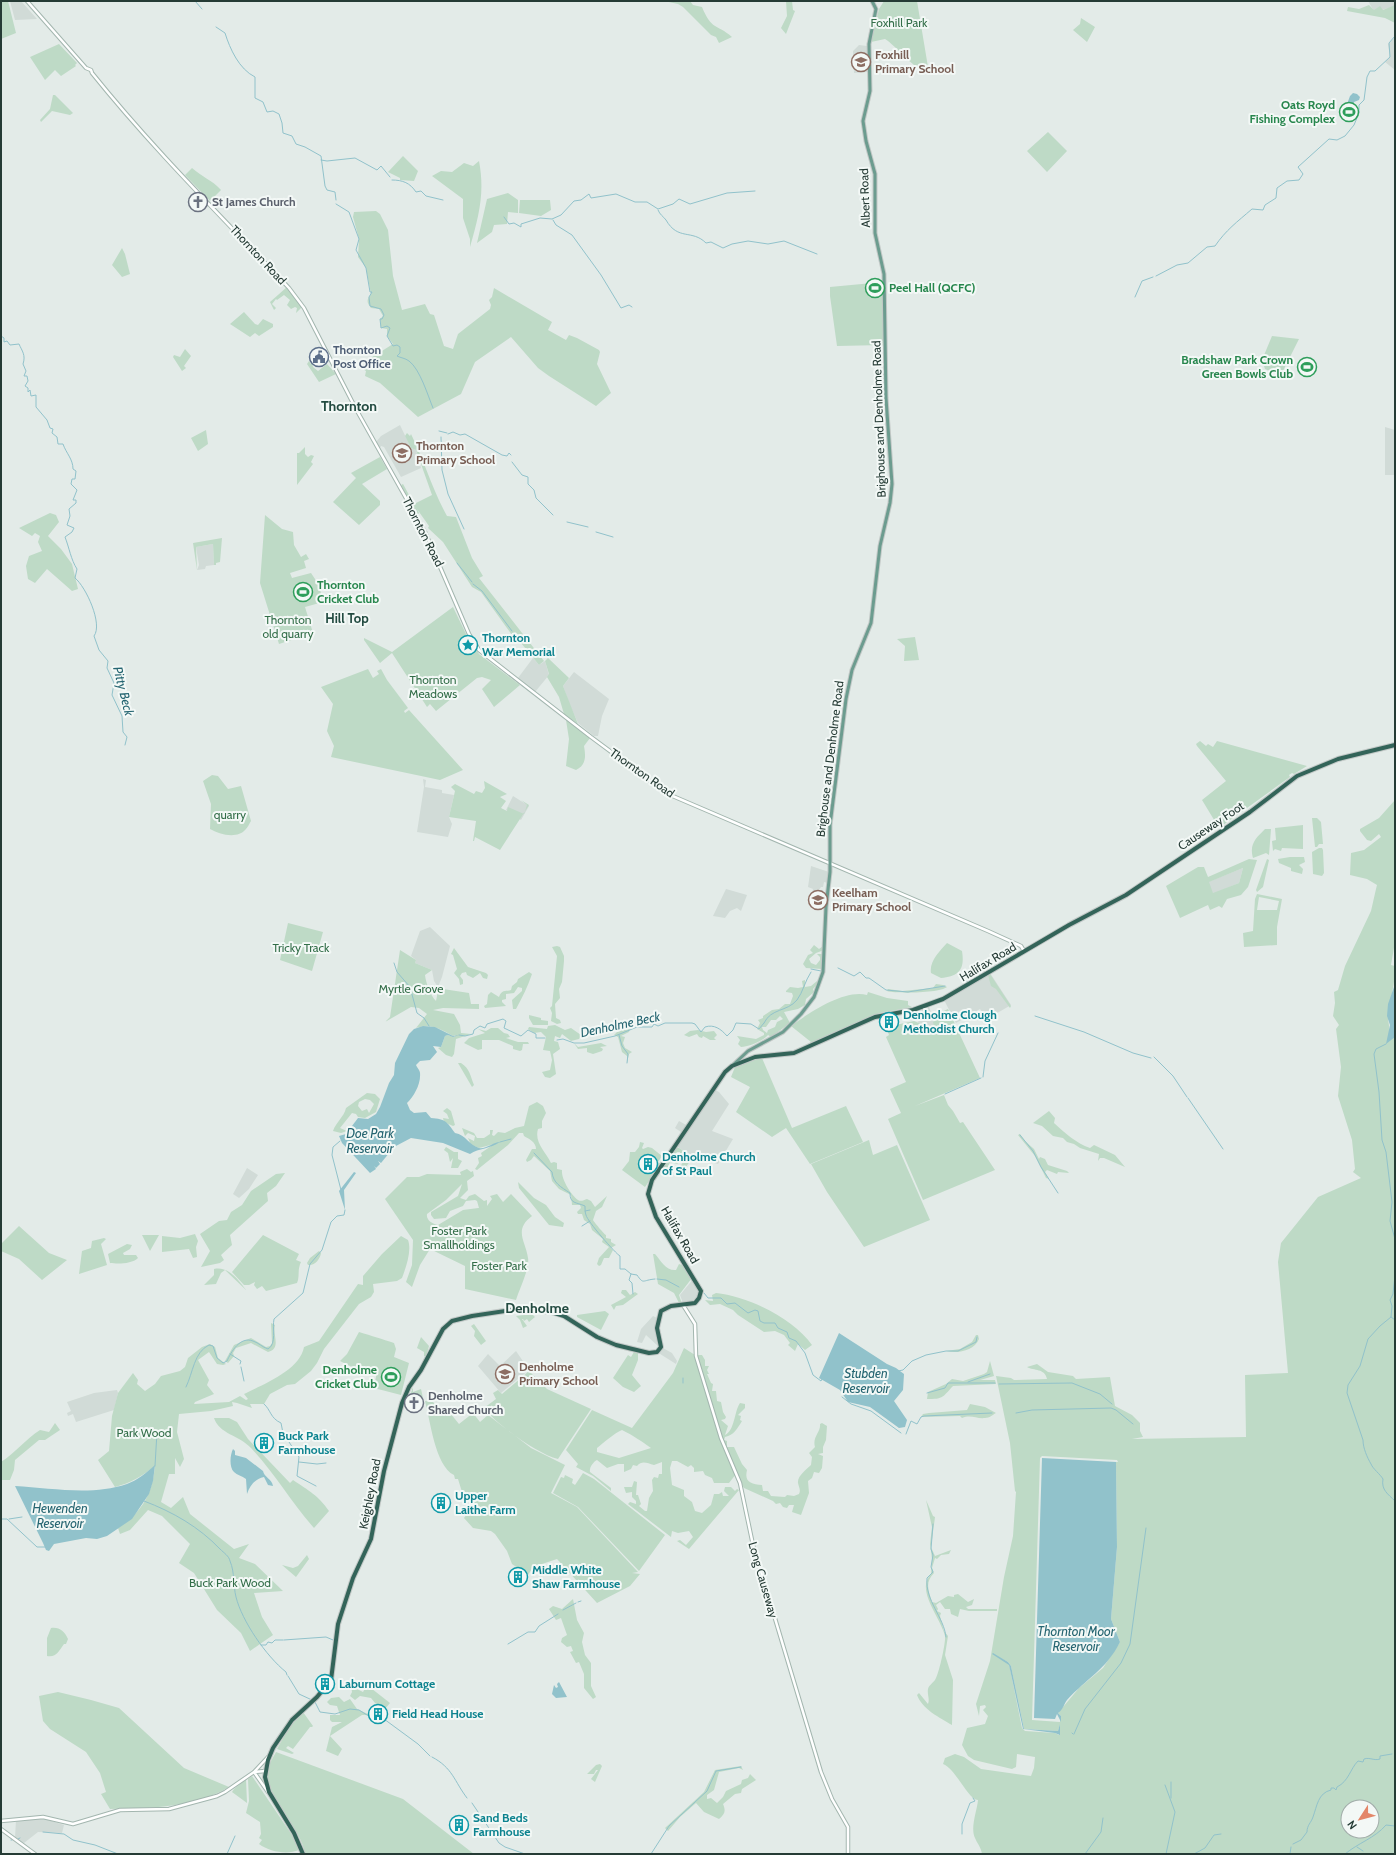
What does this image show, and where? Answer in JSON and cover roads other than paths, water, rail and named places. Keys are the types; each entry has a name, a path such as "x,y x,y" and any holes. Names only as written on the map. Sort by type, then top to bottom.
{"highway":[{"name":"Causeway Foot","path":"1131,891 1254,808 1289,781 1301,774 1338,759 1395,745"},
{"name":"Halifax Road","path":"682,1305 692,1304 698,1301 700,1288 656,1217 650,1201 649,1191 652,1180 725,1072 732,1066 755,1057 794,1053 882,1015 913,1010 938,1002 1131,891"},
{"name":"Keighley Road","path":"270,1755 295,1716 317,1697 331,1680 338,1624 353,1578 371,1539 384,1471 405,1395 445,1327 452,1321 472,1316 511,1310 551,1312 569,1318 597,1337 630,1349 649,1353 657,1352 661,1347 658,1332 660,1314 668,1307 682,1305"},
{"path":"270,1755 266,1771 268,1792 297,1839 303,1854"}],"main road":[{"name":"Thornton Road","path":"27,1 86,68 91,70 134,123 287,286 303,306 356,409 425,532 469,634 479,650 585,733 668,794 943,912 1020,946 1025,951"},
{"name":"Albert Road","path":"872,1 876,9 869,44 870,91 863,121 863,129 875,174 875,233 884,273 886,303"},
{"name":"Brighouse and Denholme Road","path":"732,1066 741,1055 783,1032 814,997 824,969 826,908 830,864 830,825 849,678 871,623 880,546 890,503 892,481 886,392 886,303"},
{"name":"Long Causeway","path":"682,1305 695,1324 696,1356 721,1438 740,1483 753,1545 824,1780 841,1816 848,1827 848,1854"},
{"path":"1,1821 43,1817 73,1824 120,1810 169,1809 217,1796 254,1772 270,1755"},
{"path":"254,1772 266,1771"},
{"path":"254,1772 268,1792"},
{"path":"1,1829 35,1854"}],"water":[{"path":"1353,93 1360,97 1359,100 1354,102 1354,110 1350,111 1346,107 1350,96"},
{"path":"1395,984 1395,1037 1386,1044 1390,1025 1387,1016 1388,1004"},
{"name":"Doe Park Reservoir","path":"423,1026 435,1027 453,1036 459,1035 453,1037 448,1035 445,1036 441,1047 433,1046 437,1052 430,1060 420,1061 416,1065 420,1072 420,1077 416,1090 407,1103 410,1110 414,1113 426,1112 431,1118 443,1120 455,1133 462,1136 476,1147 484,1148 500,1142 470,1154 443,1143 411,1138 394,1147 381,1163 378,1161 380,1164 376,1168 374,1166 376,1169 370,1173 342,1143 339,1136 346,1134 358,1118 368,1119 376,1114 394,1075 395,1063 409,1034 414,1029"},
{"path":"354,1172 356,1173 344,1190 345,1210 339,1191"},
{"name":"Stubden Reservoir","path":"839,1333 904,1374 903,1390 894,1401 907,1420 905,1427 899,1428 870,1407 848,1402 840,1390 819,1378"},
{"path":"233,1449 235,1451 235,1455 246,1458 263,1471 273,1486 268,1485 264,1477 253,1483 247,1494 246,1479 235,1473 231,1467 231,1454"},
{"name":"Thornton Moor Reservoir","path":"1042,1458 1116,1462 1117,1547 1111,1619 1120,1642 1109,1660 1067,1700 1058,1713 1061,1716 1061,1722 1057,1714 1055,1719 1034,1718"},
{"name":"Hewenden Reservoir","path":"155,1465 153,1481 149,1494 132,1519 107,1536 97,1539 86,1538 54,1544 49,1551 46,1550 15,1486 71,1490 100,1490 114,1488 135,1480"},
{"path":"993,1653 1008,1662 1011,1666 1024,1729 1058,1731 1060,1724 1060,1735 1023,1729 1009,1665 992,1654"},
{"path":"559,1682 567,1697 556,1698 552,1694 554,1685 556,1688 558,1687 557,1684"}],"waterway":[{"path":"195,1 202,9"},
{"path":"216,27 225,33 232,52 240,64 255,77 255,98 263,102 267,112 273,111 279,114 283,133 292,136 296,144 321,156 325,186 327,190 335,192 336,200"},
{"path":"1156,276 1177,265 1188,263 1207,247 1215,246 1219,240 1252,209 1263,210 1265,205 1276,198 1277,188 1287,181 1299,180 1303,174 1298,167 1329,139 1337,140 1345,136 1354,125 1359,113 1359,105 1364,100 1367,77 1370,71 1375,71 1390,57 1389,43 1395,36"},
{"path":"321,160 327,161 355,158 377,170 381,166 390,177"},
{"path":"392,180 403,181 409,184 416,192 421,191 426,196 443,200"},
{"path":"504,217 509,224 514,223 521,227 521,224 540,218 552,219 561,215 574,201 581,200 589,194 591,198 616,194 635,202 647,202 658,209 673,204 679,199 690,204 727,193 755,191"},
{"path":"336,204 349,212 359,239 356,250 366,268 370,292 372,292 369,297 370,306 381,309 384,315 382,319 380,319 381,328 387,326 390,328 387,336 393,346 397,345 400,347 400,353 397,356 409,361 417,370 433,408"},
{"path":"658,210 671,226 680,233 696,236 706,243 711,242 723,248 732,244 748,241 768,244 784,241 817,254"},
{"path":"553,220 556,225 572,235 601,275 621,308 629,305 632,307"},
{"path":"1135,297 1142,281 1153,277"},
{"name":"Pitty Beck","path":"1,336 4,338 4,342 7,341 10,345 19,344 24,356 23,364 26,371 24,376 27,376 28,381 25,386 28,388 28,392 30,390 31,396 36,395 36,407 47,420 50,428 53,429 52,433 57,437 58,444 63,444 72,462 73,469 76,471 75,479 72,479 71,484 77,490 73,500 76,500 76,503 69,509 70,516 67,525 74,528 72,532 65,537 77,569 75,578 84,589 95,615 96,630 94,636 99,650 108,661 107,668 114,683 112,695 122,716 123,732 127,737 125,745"},
{"path":"439,431 447,433"},
{"path":"448,434 453,432 460,435 465,434 502,455 507,456 509,453 511,455"},
{"path":"441,437 442,470 448,494 464,529"},
{"path":"512,462 522,475 528,477 528,484 534,490 536,498 553,515"},
{"path":"567,522 588,527"},
{"path":"596,532 613,537"},
{"path":"457,563 472,582"},
{"path":"473,584 482,591 512,631"},
{"path":"394,963 397,972 410,987 417,1013 424,1018 429,1026"},
{"name":"Denholme Beck","path":"838,968 854,976 860,972 866,978 869,978 886,990 908,992 945,986"},
{"name":"Denholme Beck","path":"811,969 821,971"},
{"name":"Denholme Beck","path":"764,1023 767,1018 775,1012 789,1007 797,1000 811,972"},
{"name":"Denholme Beck","path":"966,982 970,981"},
{"path":"1035,1016 1084,1032 1133,1053 1151,1058"},
{"name":"Denholme Beck","path":"459,1035 465,1036 473,1034 474,1030 480,1026 485,1028 487,1024 503,1019 506,1021 504,1028 521,1036 528,1030 536,1034 536,1038 545,1038"},
{"name":"Denholme Beck","path":"557,1040 563,1039 574,1043 584,1043 615,1036 637,1027 652,1027 654,1024 658,1026 665,1023 692,1023 695,1024 701,1032 705,1027 711,1026 720,1029 727,1036 733,1030 736,1023 751,1024 759,1029 764,1023"},
{"path":"983,1077 985,1061 998,1033"},
{"path":"619,1035 622,1046 628,1054 627,1063"},
{"path":"1386,1044 1376,1049 1374,1054 1379,1092 1382,1140 1386,1152 1392,1202 1390,1221 1395,1239"},
{"path":"1154,1057 1173,1076 1187,1097"},
{"path":"945,1094 981,1078"},
{"path":"1188,1098 1223,1149"},
{"path":"1020,1135 1033,1151 1041,1167 1058,1193"},
{"path":"500,1142 511,1139"},
{"path":"340,1141 333,1147 332,1155 341,1190"},
{"path":"534,1153 552,1172 556,1182 570,1193 572,1201 585,1206 586,1214 591,1224 620,1256 620,1269 625,1269 631,1274 637,1275 642,1281 655,1279"},
{"name":"Denholme Beck","path":"186,1387 194,1363 204,1348 209,1345 213,1346 217,1358 223,1363 227,1361 237,1346 244,1341 253,1341 268,1349 271,1347 273,1340 274,1319 303,1293 310,1264 322,1250 331,1222 337,1216 344,1215 345,1210"},
{"path":"585,1211 590,1210"},
{"path":"582,1226 590,1221"},
{"path":"631,1274 629,1280 632,1283 633,1294"},
{"path":"1395,1275 1393,1294 1390,1300 1392,1306 1391,1317 1368,1339 1360,1366 1348,1385 1347,1393 1367,1455 1372,1466 1383,1479 1384,1489 1395,1501"},
{"path":"657,1279 666,1280 679,1287"},
{"path":"704,1293 708,1298 721,1298 727,1304 735,1303 748,1313 755,1310 758,1311 760,1321 764,1323 775,1323 778,1328 787,1332 789,1338 796,1341 805,1353 813,1375 821,1381 822,1379"},
{"path":"1391,1317 1395,1320"},
{"path":"898,1371 903,1370 912,1361 926,1355 946,1351 958,1351 976,1342 977,1337"},
{"path":"230,1354 241,1361 240,1364"},
{"path":"241,1367 244,1381"},
{"path":"968,1382 990,1374"},
{"path":"683,1378 683,1383"},
{"path":"927,1393 945,1388 948,1383 995,1383"},
{"path":"999,1384 1072,1383 1100,1394 1112,1404"},
{"path":"842,1397 851,1404 871,1411 901,1433"},
{"path":"264,1404 275,1419 281,1423 283,1433 299,1457 297,1476 316,1486"},
{"path":"1016,1413 1032,1410 1111,1408 1116,1410 1133,1424"},
{"path":"906,1434 911,1421 917,1424 921,1417 924,1416 992,1413"},
{"name":"Denholme Beck","path":"155,1466 157,1432"},
{"path":"299,1462 317,1464 326,1463"},
{"path":"144,1501 185,1521 212,1541 227,1556 233,1570 236,1597 249,1627 263,1648 286,1672 287,1675"},
{"path":"9,1519 22,1517"},
{"path":"1,1519 7,1519 37,1547 45,1547"},
{"path":"933,1524 931,1549 933,1555 931,1567 933,1572 927,1578 927,1586 932,1602 945,1630 946,1637"},
{"path":"1074,1734 1085,1709 1121,1663 1130,1644 1146,1528"},
{"path":"563,1610 576,1603"},
{"path":"508,1644 528,1632 535,1632 539,1626 558,1614"},
{"path":"284,1640 326,1637 333,1640"},
{"path":"261,1645 266,1645 268,1642 272,1643 275,1640 283,1640"},
{"path":"288,1676 299,1694 312,1700"},
{"path":"315,1702 320,1712 335,1714 350,1709 359,1710 375,1720 380,1720"},
{"path":"384,1719 418,1744 430,1756"},
{"path":"1293,1844 1301,1840 1307,1832 1317,1804 1323,1794 1331,1790 1331,1788 1336,1790 1337,1787 1344,1782 1358,1761 1363,1762 1364,1759 1380,1759 1380,1756 1392,1754"},
{"path":"432,1757 449,1770 467,1798"},
{"path":"651,1854 669,1826 707,1791 716,1771 741,1767"},
{"path":"1171,1782 1171,1798"},
{"path":"1165,1785 1175,1812 1166,1854"},
{"path":"962,1834 962,1824 970,1803 975,1801 973,1798"},
{"path":"472,1803 499,1843 505,1847 525,1854"},
{"path":"1085,1854 1101,1832 1103,1818"},
{"path":"1345,1854 1382,1830 1386,1825 1395,1826"},
{"path":"43,1832 64,1834 73,1840 95,1845 118,1854"},
{"path":"1194,1854 1205,1848 1214,1835 1221,1834"},
{"path":"227,1854 235,1836"},
{"path":"1290,1854 1291,1847"},
{"path":"1357,1847 1363,1851"}],"place":[{"name":"Foxhill Primary School","path":"861,62"},
{"name":"Oats Royd Fishing Complex","path":"1349,112"},
{"name":"St James Church","path":"198,202"},
{"name":"Peel Hall (QCFC)","path":"875,288"},
{"name":"Thornton Post Office","path":"319,357"},
{"name":"Bradshaw Park Crown Green Bowls Club","path":"1307,367"},
{"name":"Thornton Primary School","path":"402,453"},
{"name":"Thornton Cricket Club","path":"303,592"},
{"name":"Thornton War Memorial","path":"468,645"},
{"name":"Keelham Primary School","path":"818,900"},
{"name":"Denholme Clough Methodist Church","path":"889,1022"},
{"name":"Denholme Church of St Paul","path":"648,1164"},
{"name":"Denholme Primary School","path":"505,1374"},
{"name":"Denholme Cricket Club","path":"391,1377"},
{"name":"Denholme Shared Church","path":"414,1403"},
{"name":"Buck Park Farmhouse","path":"264,1443"},
{"name":"Upper Laithe Farm","path":"441,1503"},
{"name":"Middle White Shaw Farmhouse","path":"518,1577"},
{"name":"Laburnum Cottage","path":"325,1684"},
{"name":"Field Head House","path":"378,1714"},
{"name":"Sand Beds Farmhouse","path":"459,1825"}],"district":[{"name":"Thornton","path":"349,406"},
{"name":"Hill Top","path":"347,618"},
{"name":"Denholme","path":"537,1308"}],"park label":[{"name":"Foxhill Park","path":"899,23"},
{"name":"Thornton old quarry","path":"288,627"},
{"name":"Thornton Meadows","path":"433,687"},
{"name":"quarry","path":"230,815"},
{"name":"Tricky Track","path":"301,948"},
{"name":"Myrtle Grove","path":"411,989"},
{"name":"Foster Park Smallholdings","path":"459,1238"},
{"name":"Foster Park","path":"499,1266"},
{"name":"Park Wood","path":"144,1433"},
{"name":"Buck Park Wood","path":"230,1583"}]}
